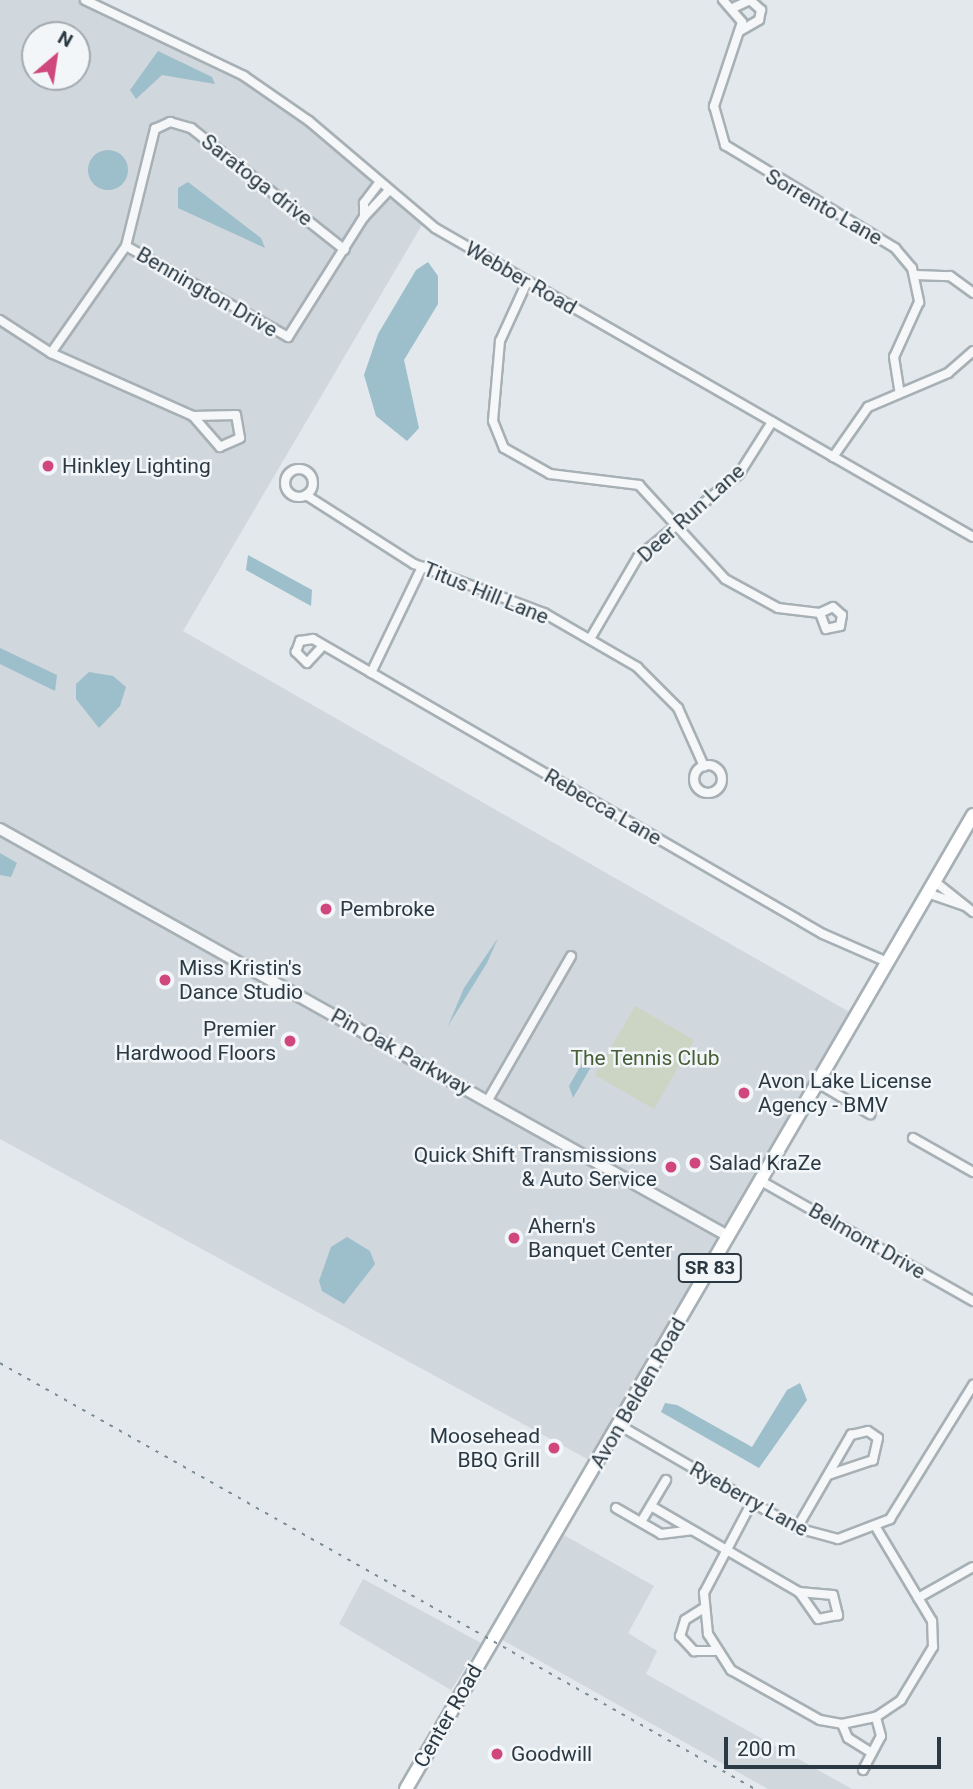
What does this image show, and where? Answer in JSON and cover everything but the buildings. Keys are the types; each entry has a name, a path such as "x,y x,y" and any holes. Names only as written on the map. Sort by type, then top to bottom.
{"main road":[{"name":"Avon Belden Road","path":"490,1643 973,815"},
{"name":"Center Road","path":"406,1789 490,1643"}],"street":[{"name":"Webber Road","path":"85,0 260,86 435,228 973,537"},
{"name":"Sorrento Lane","path":"723,0 735,7 750,0 761,10 758,21 740,31 714,106 725,145 895,248 916,275"},
{"path":"735,7 740,31"},
{"name":"Saratoga drive","path":"126,246 155,129 165,122 191,128 345,250"},
{"path":"364,217 364,203 379,183"},
{"path":"345,250 364,217 388,191"},
{"path":"51,353 126,246"},
{"name":"Bennington Drive","path":"126,246 288,337 345,250"},
{"path":"899,390 893,361 918,309 916,275 950,276 973,293"},
{"path":"527,282 500,341 493,421 499,441 517,460 550,474 639,485 732,584 778,608 820,613"},
{"path":"0,320 51,353 193,415 236,415 240,438 220,447 193,415"},
{"path":"833,457 860,414 899,390 948,373 973,351"},
{"name":"Deer Run Lane","path":"590,639 638,557 739,474 772,422"},
{"name":"Titus Hill Lane","path":"306,495 422,567 529,606 590,639 659,686 685,720 704,766"},
{"path":"371,673 422,567"},
{"name":"Rebecca Lane","path":"320,649 371,673 823,934 887,962"},
{"name":"Pin Oak Parkway","path":"0,829 729,1236"},
{"path":"931,887 970,910"},
{"path":"931,887 970,910"},
{"path":"488,1100 571,956"},
{"path":"818,1083 870,1114"},
{"path":"913,1138 973,1172"},
{"name":"Belmont Drive","path":"761,1181 973,1301"},
{"path":"752,1502 704,1593 704,1608 716,1651 744,1679 820,1720 842,1724 876,1717 901,1700 933,1647 932,1621 877,1529 909,1496 973,1385"},
{"name":"Ryeberry Lane","path":"619,1425 797,1528 838,1539 877,1529"},
{"path":"797,1528 851,1435 868,1431 878,1438 880,1450 873,1460 828,1475"},
{"path":"641,1522 666,1480"},
{"path":"651,1506 799,1592 818,1619 838,1615 833,1595 799,1592"},
{"path":"617,1508 671,1535 692,1530"},
{"path":"918,1598 973,1567"},
{"path":"704,1608 685,1620 680,1636 694,1650 716,1651"},
{"path":"863,1770 881,1736 876,1717"},
{"path":"842,1724 848,1738 872,1753"}],"shaded area":[{"path":"0,0 77,0 240,77 301,118 423,223 183,631 851,1013 591,1461 0,1139"},
{"path":"562,1534 654,1586 628,1633 657,1651 646,1674 852,1789 768,1789 499,1638"},
{"path":"363,1579 481,1643 451,1690 339,1624"}],"green space":[{"name":"The Tennis Club","path":"635,1006 694,1040 654,1109 595,1075"}],"water":[{"path":"158,51 212,77 215,84 162,75 136,99 130,90"},
{"path":"108,150 122,156 128,170 122,184 108,190 94,184 88,170 94,156"},
{"path":"188,182 261,238 265,248 178,208 178,188"},
{"path":"428,262 438,276 438,304 404,360 419,428 407,441 376,416 364,375 378,334 416,270"},
{"path":"248,555 312,590 311,606 246,570"},
{"path":"0,648 57,675 55,691 0,664"},
{"path":"89,672 113,676 126,687 120,706 99,728 76,699 76,684"},
{"path":"0,853 17,863 11,877 0,875"},
{"path":"498,938 487,963 448,1026 464,988"},
{"path":"589,1051 595,1060 573,1098 569,1086"},
{"path":"347,1237 370,1251 375,1264 344,1304 322,1291 319,1281 331,1247"},
{"path":"800,1383 807,1400 759,1468 661,1412 665,1403 677,1405 752,1447 787,1390"}],"railway":[{"path":"0,1363 755,1789"}],"place":[{"name":"Hinkley Lighting","path":"48,466"},
{"name":"Pembroke","path":"326,909"},
{"name":"Miss Kristin's Dance Studio","path":"165,980"},
{"name":"Premier Hardwood Floors","path":"290,1041"},
{"name":"Avon Lake License Agency - BMV","path":"744,1093"},
{"name":"Salad KraZe","path":"695,1163"},
{"name":"Quick Shift Transmissions & Auto Service","path":"671,1167"},
{"name":"Ahern's Banquet Center","path":"514,1238"},
{"name":"Moosehead BBQ Grill","path":"554,1448"},
{"name":"Goodwill","path":"497,1754"}]}
